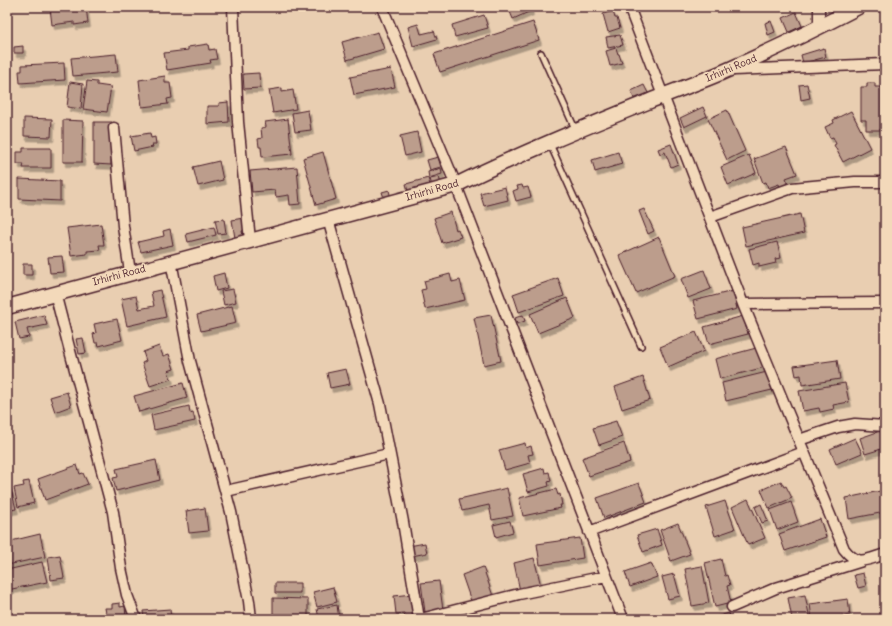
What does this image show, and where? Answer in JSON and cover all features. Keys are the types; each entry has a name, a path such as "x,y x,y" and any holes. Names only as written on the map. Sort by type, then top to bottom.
{"street":[{"path":"233,7 238,122 250,240"},
{"path":"382,7 456,184 623,619"},
{"path":"629,7 744,304 844,549 851,558 862,561"},
{"path":"819,7 819,27"},
{"name":"Irhirhi Road","path":"7,306 456,184 576,132 728,70 782,46 858,7"},
{"path":"728,70 885,64"},
{"path":"114,128 123,226 130,272"},
{"path":"710,217 792,188 855,182 885,182"},
{"path":"328,219 380,404 420,619 519,594 606,576"},
{"path":"171,261 190,361 226,491 246,586 251,619"},
{"path":"55,292 113,512 121,568 127,595 136,619"},
{"path":"744,304 885,303"},
{"path":"799,440 838,427 855,424 885,426"},
{"path":"589,532 804,452"},
{"path":"226,491 389,454"},
{"path":"732,607 776,588 885,554"}],"lane":[{"path":"541,53 576,132"},
{"path":"550,143 641,346"}],"building":[{"path":"86,7 88,23 74,25 74,22 52,25 50,8"},
{"path":"508,7 530,7 531,11 513,19"},
{"path":"613,11 620,28 608,32 603,14"},
{"path":"796,12 802,26 789,32 783,18"},
{"path":"484,15 488,28 455,37 452,25"},
{"path":"771,21 775,32 768,35 765,23"},
{"path":"533,22 539,40 440,72 434,54"},
{"path":"418,24 421,34 434,31 437,39 413,46 408,27"},
{"path":"378,32 384,49 347,60 342,42"},
{"path":"620,35 623,45 608,48 606,37"},
{"path":"208,44 209,50 215,49 217,59 210,60 211,63 167,70 164,53 188,50 188,47"},
{"path":"23,46 23,53 14,53 14,47"},
{"path":"616,48 622,63 610,66 606,51"},
{"path":"824,48 826,57 803,63 801,55"},
{"path":"116,54 118,72 73,76 71,58"},
{"path":"64,63 65,80 20,83 19,71 22,71 22,65"},
{"path":"391,69 395,87 354,95 350,77"},
{"path":"259,73 260,88 244,89 243,74"},
{"path":"165,76 165,83 170,83 172,98 167,99 168,104 142,107 139,80"},
{"path":"87,81 97,82 97,85 111,87 107,112 83,109"},
{"path":"70,82 83,84 81,109 67,107"},
{"path":"867,83 875,83 875,87 882,87 882,130 866,130 866,120 861,120 861,87 867,87"},
{"path":"807,84 810,98 801,100 799,85"},
{"path":"644,85 649,95 635,101 631,91"},
{"path":"282,88 282,92 293,90 296,109 273,113 269,90"},
{"path":"228,102 229,122 207,124 207,106 219,106 219,103"},
{"path":"703,107 707,116 684,127 680,118"},
{"path":"308,110 311,130 295,132 292,113"},
{"path":"727,110 745,151 727,160 708,119"},
{"path":"851,111 870,148 843,162 834,145 836,144 833,137 830,138 825,127 834,123 833,120"},
{"path":"24,118 52,119 51,137 24,136"},
{"path":"288,119 292,154 262,157 258,139 262,138 261,128 266,127 265,122"},
{"path":"63,120 83,121 82,162 63,162"},
{"path":"94,122 112,122 111,165 94,164"},
{"path":"417,132 421,152 405,156 400,136"},
{"path":"150,133 151,138 155,137 156,144 152,144 153,147 134,151 131,136"},
{"path":"671,144 678,164 671,167 665,152 660,154 658,149"},
{"path":"786,147 797,174 786,178 789,185 780,189 779,184 768,188 766,182 763,183 754,159"},
{"path":"23,148 51,148 51,168 23,168 24,164 17,164 17,152 23,152"},
{"path":"323,152 336,199 316,205 303,158"},
{"path":"618,152 622,164 595,172 592,160"},
{"path":"749,155 756,173 728,185 721,167"},
{"path":"438,157 441,167 430,170 427,160"},
{"path":"219,161 223,180 198,186 193,167"},
{"path":"297,167 300,204 290,205 289,195 276,197 275,190 252,192 250,171"},
{"path":"441,168 442,174 429,178 428,172"},
{"path":"439,177 441,184 432,186 430,179"},
{"path":"428,178 430,185 408,191 406,184"},
{"path":"19,179 60,181 60,201 19,199"},
{"path":"522,185 523,188 528,187 531,197 516,201 513,191 518,189 517,186"},
{"path":"505,187 508,200 484,206 480,193"},
{"path":"389,190 391,199 385,201 382,192"},
{"path":"644,209 654,231 648,234 639,211"},
{"path":"451,212 456,230 458,229 461,237 442,243 434,218"},
{"path":"800,214 804,233 746,246 742,227"},
{"path":"243,218 245,230 242,231 243,236 235,238 232,220"},
{"path":"224,219 226,233 218,234 215,220"},
{"path":"101,224 104,245 99,245 100,250 87,251 87,254 71,256 67,228"},
{"path":"214,227 216,235 188,242 186,234"},
{"path":"170,229 173,245 141,252 138,242 164,236 163,231"},
{"path":"659,237 675,276 636,293 619,255"},
{"path":"777,242 781,258 775,259 776,263 759,267 759,263 753,265 749,249"},
{"path":"62,256 64,272 50,273 48,257"},
{"path":"885,256 885,273 883,273 881,257"},
{"path":"23,264 32,264 32,275 23,275"},
{"path":"704,270 711,289 688,298 681,279"},
{"path":"224,273 227,288 216,291 213,276"},
{"path":"450,274 452,282 460,280 465,300 425,309 421,290 426,289 424,281"},
{"path":"558,278 564,296 519,312 513,294"},
{"path":"233,289 236,302 224,305 221,291"},
{"path":"160,290 166,317 127,326 121,299 136,296 139,309 154,306 151,292"},
{"path":"733,291 737,309 698,319 693,301"},
{"path":"567,298 575,318 538,333 530,314"},
{"path":"232,306 236,323 201,331 197,315"},
{"path":"44,315 47,325 27,329 29,337 19,339 15,322"},
{"path":"491,315 501,361 484,365 474,318"},
{"path":"523,315 525,321 517,324 515,318"},
{"path":"743,316 748,334 709,344 704,327"},
{"path":"117,319 122,340 99,346 98,343 95,343 93,334 96,333 94,324"},
{"path":"696,332 704,351 668,367 660,347"},
{"path":"83,338 86,353 79,354 76,339"},
{"path":"159,346 163,356 169,354 174,369 168,371 171,379 150,386 142,363 146,361 143,352"},
{"path":"760,347 765,367 720,379 715,359"},
{"path":"837,360 840,379 802,385 801,375 796,376 794,366"},
{"path":"346,369 350,384 330,388 327,373"},
{"path":"767,372 772,390 726,401 722,383"},
{"path":"643,377 650,400 622,409 615,387"},
{"path":"183,383 187,398 139,412 134,396"},
{"path":"845,383 849,402 833,405 834,409 820,412 819,408 803,411 799,391"},
{"path":"67,392 71,406 55,412 50,397"},
{"path":"189,406 190,413 193,412 195,421 154,430 151,415"},
{"path":"616,421 622,437 599,445 593,428"},
{"path":"883,430 885,436 885,448 865,454 860,438"},
{"path":"855,438 862,453 836,464 830,449"},
{"path":"525,443 526,448 531,446 533,454 528,455 530,463 505,470 499,450"},
{"path":"624,443 630,462 589,476 582,458"},
{"path":"156,460 160,480 116,491 113,478 118,477 116,469"},
{"path":"77,465 80,474 83,473 88,484 45,500 38,479"},
{"path":"544,468 545,473 549,472 551,481 548,482 549,486 528,492 523,474"},
{"path":"29,481 34,503 18,507 14,488 24,486 23,482"},
{"path":"781,481 784,487 786,486 792,498 769,508 761,490"},
{"path":"639,483 646,502 604,518 597,498"},
{"path":"507,488 513,516 492,520 489,505 462,511 459,499"},
{"path":"11,489 16,509 7,511 7,490"},
{"path":"556,489 558,495 560,494 562,505 560,505 561,508 523,516 519,498"},
{"path":"885,490 885,512 849,519 846,498"},
{"path":"748,499 765,538 748,545 732,507"},
{"path":"725,501 735,529 715,536 706,507"},
{"path":"791,502 798,522 777,530 770,510"},
{"path":"761,504 768,521 762,523 755,507"},
{"path":"205,508 208,531 189,533 186,511"},
{"path":"820,519 826,537 785,551 779,534"},
{"path":"510,521 513,532 496,537 493,525"},
{"path":"678,523 690,554 671,561 660,530"},
{"path":"657,529 662,545 643,552 637,535"},
{"path":"40,534 45,557 7,565 7,542"},
{"path":"580,538 583,558 540,565 537,544"},
{"path":"425,543 427,553 412,556 409,546"},
{"path":"60,555 64,578 51,580 48,557"},
{"path":"534,558 541,586 520,591 514,563"},
{"path":"721,559 725,576 727,575 730,585 727,586 731,603 715,607 705,563"},
{"path":"42,562 47,582 7,590 7,570"},
{"path":"651,563 657,577 630,587 625,572"},
{"path":"702,566 709,603 692,606 685,569"},
{"path":"483,567 493,596 472,604 462,575"},
{"path":"863,573 866,586 858,588 854,575"},
{"path":"674,574 680,596 668,599 662,577"},
{"path":"439,581 443,610 425,612 421,583"},
{"path":"275,583 300,583 300,593 275,593"},
{"path":"333,587 337,602 317,607 313,592"},
{"path":"412,594 415,617 405,618 404,613 396,614 394,596"},
{"path":"805,595 810,619 792,619 788,598"},
{"path":"273,598 308,599 308,618 273,617"},
{"path":"848,599 850,615 826,619 812,619 810,604"},
{"path":"120,603 120,607 125,606 126,619 107,619 105,608 112,608 112,604"},
{"path":"337,605 339,619 319,619 317,609"},
{"path":"170,609 171,619 144,619 143,611"},
{"path":"729,613 731,619 712,619 712,618"}]}
